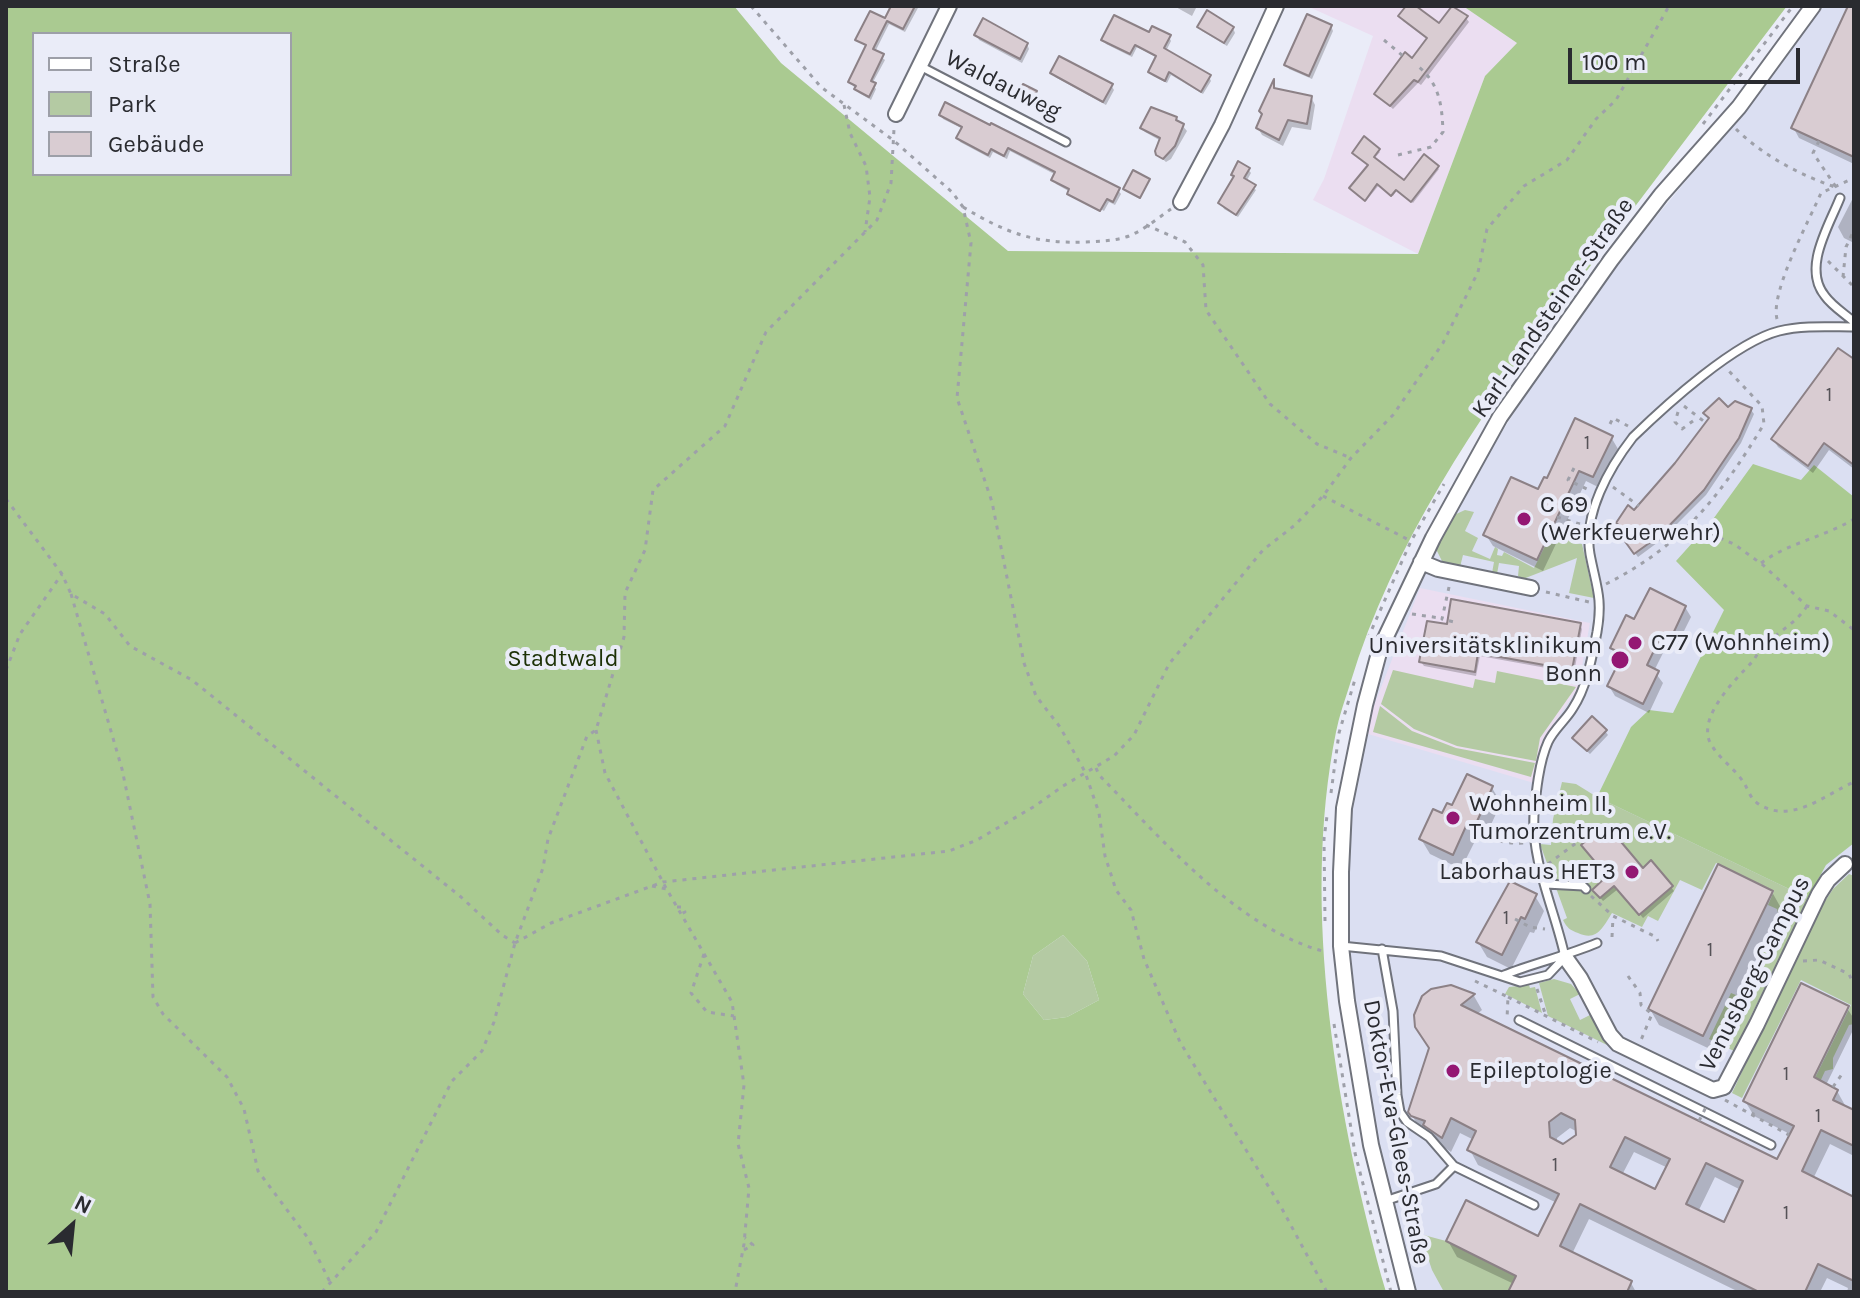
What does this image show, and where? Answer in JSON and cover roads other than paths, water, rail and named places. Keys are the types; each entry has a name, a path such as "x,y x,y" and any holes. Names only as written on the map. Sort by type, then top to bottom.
{"street":[{"name":"Waldauweg","path":"896,114 949,6"},
{"path":"1181,202 1222,125 1276,6"},
{"name":"Karl-Landsteiner-Straße","path":"1421,562 1493,429 1538,362 1661,195 1728,120 1813,6"},
{"path":"1421,562 1452,572 1531,588"},
{"name":"Doktor-Eva-Glees-Straße","path":"1408,1292 1371,1145 1351,1030 1341,946 1341,872 1344,808 1365,705 1380,649 1421,562"},
{"name":"Venusberg-Campus","path":"1565,957 1613,1039 1719,1090 1724,1087 1742,1055 1819,894 1828,880 1850,862"}],"lane":[{"name":"Waldauweg","path":"920,66 1066,142"},
{"path":"1840,198 1819,251 1815,276 1823,295 1854,324"},
{"path":"1565,957 1534,842 1534,813 1547,744 1582,691 1596,634 1601,604 1590,553 1590,526 1600,495 1623,449 1637,433 1721,362 1755,340 1781,331 1854,324"},
{"path":"1546,884 1583,886 1588,893"},
{"path":"1504,975 1565,957 1597,943"},
{"path":"1341,946 1441,956 1520,982 1548,975 1565,957"},
{"path":"1382,949 1393,1011 1400,1112 1407,1122 1429,1137 1454,1166 1534,1205"},
{"path":"1519,1020 1771,1145"},
{"path":"1385,1201 1436,1184 1454,1166"}],"place":[{"name":"C 69 (Werkfeuerwehr)","path":"1524,519"},
{"name":"C77 (Wohnheim)","path":"1635,643"},
{"name":"Universitätsklinikum Bonn","path":"1620,660"},
{"name":"Wohnheim II, Tumorzentrum e.V.","path":"1453,818"},
{"name":"Laborhaus HET3","path":"1632,872"},
{"name":"Epileptologie","path":"1453,1071"}],"park label":[{"name":"Stadtwald","path":"563,659"}]}
